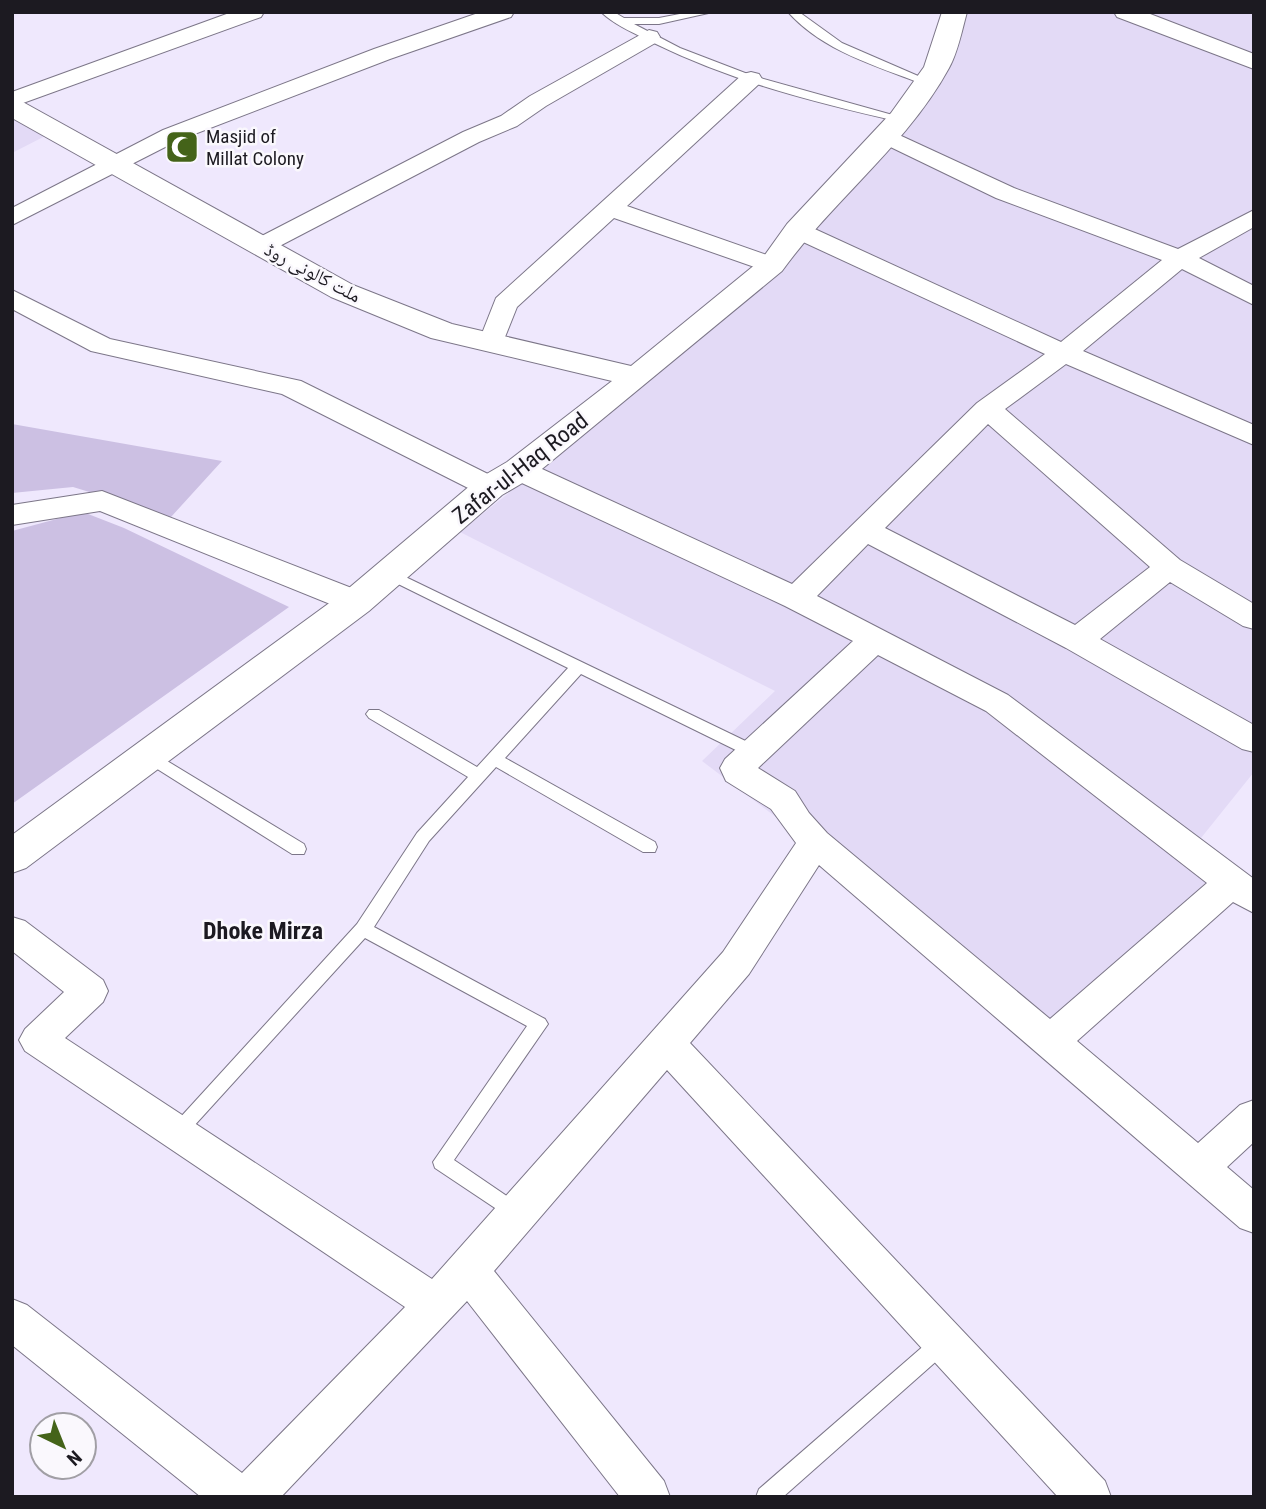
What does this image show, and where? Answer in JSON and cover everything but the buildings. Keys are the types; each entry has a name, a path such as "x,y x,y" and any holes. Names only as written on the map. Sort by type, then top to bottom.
{"street":[{"path":"12,100 253,12"},
{"path":"12,218 183,130 382,54 462,18 503,12"},
{"name":"Zafar-ul-Haq Road","path":"12,857 356,602 490,487 519,470 772,265 797,230 893,127 927,82 937,66 955,12"},
{"path":"1125,12 1254,62"},
{"path":"261,246 471,137 509,121 538,101 649,37"},
{"path":"492,341 505,304 612,209 751,79"},
{"name":"ملت کالونی روڈ","path":"12,107 342,291 442,331 637,377"},
{"path":"893,127 1005,193 1180,258 1254,297"},
{"path":"612,209 772,265"},
{"path":"796,598 987,409 1064,353 1180,258 1254,216"},
{"path":"797,230 1064,353 1254,436"},
{"path":"12,298 101,345 290,387 490,487"},
{"path":"987,409 1169,567 1254,618"},
{"path":"519,470 796,598 997,703 1243,891 1050,1042"},
{"path":"12,515 102,501 356,602"},
{"path":"865,530 1077,640 1254,740"},
{"path":"1077,640 1169,567"},
{"path":"875,639 737,768 738,772 783,800 797,822 815,842 1254,1215"},
{"path":"250,1497 468,1270 736,963 815,842"},
{"path":"12,931 90,991 37,1041 435,1304"},
{"path":"666,1043 1089,1497"},
{"path":"1198,1168 1254,1117"},
{"path":"468,1270 648,1497"},
{"path":"12,1319 237,1497"}],"lane":[{"path":"606,12 649,37 751,79 893,127"},
{"path":"621,21 659,21 708,12"},
{"path":"793,12 842,47 927,82"},
{"path":"389,574 754,752"},
{"path":"176,1132 363,929 423,838 579,666"},
{"path":"374,714 480,776"},
{"path":"149,756 298,849"},
{"path":"494,760 649,847"},
{"path":"363,929 540,1024 442,1162 517,1214"},
{"path":"767,1497 944,1341"}],"shaded area":[{"path":"949,12 1254,12 1254,772 1201,838 1211,890 1059,1031 702,761 775,691 460,532 672,362 926,98"},
{"path":"12,106 55,131 12,153"},
{"path":"12,424 222,461 171,517 73,487 12,493"},
{"path":"83,512 124,528 289,607 12,804 12,531"}],"place":[{"name":"Masjid of Millat Colony","path":"182,147"}],"district":[{"name":"Dhoke Mirza","path":"263,931"}]}
